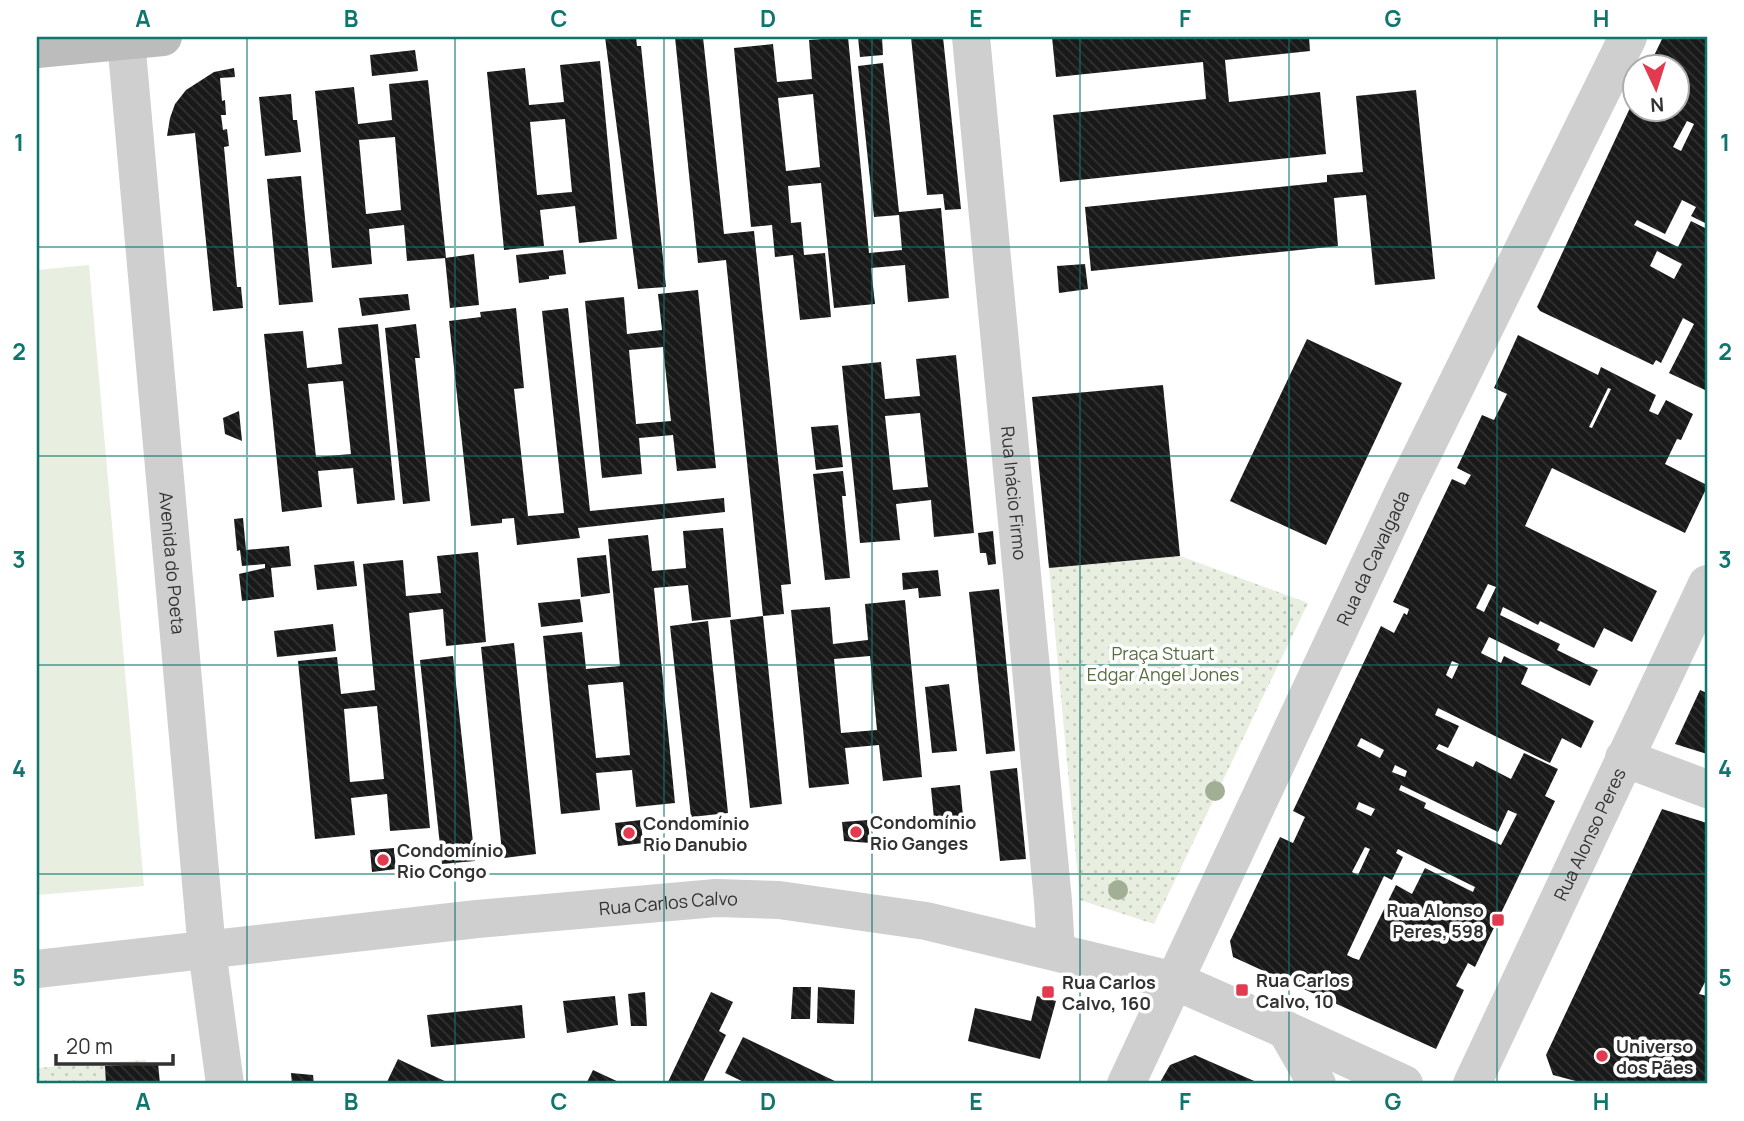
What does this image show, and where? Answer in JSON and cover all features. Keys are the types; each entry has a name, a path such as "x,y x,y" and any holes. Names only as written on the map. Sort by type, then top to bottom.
{"main road":[{"path":"37,49 163,37"}],"street":[{"name":"Rua Inácio Firmo","path":"971,37 1056,951"},
{"name":"Rua da Cavalgada","path":"1126,1084 1404,491 1628,37"},
{"name":"Avenida do Poeta","path":"126,40 207,950 225,1084"},
{"name":"Rua Alonso Peres","path":"1472,1084 1707,584"},
{"path":"1624,758 1707,789"},
{"name":"Rua Carlos Calvo","path":"37,969 477,919 716,898 779,900 926,921 1175,981 1404,1084"},
{"path":"1286,1030 1317,1084"}],"green space":[{"path":"89,265 144,886 37,895 37,270"},
{"name":"Praça Stuart Edgar Angel Jones","path":"1180,556 1308,603 1154,924 1080,900 1049,568"},
{"path":"146,1060 148,1084 37,1084 37,1068"}],"building":[{"path":"605,37 636,37 637,46 641,46 666,287 638,289"},
{"path":"675,37 703,37 724,234 754,231 791,584 781,585 784,614 763,616 726,260 698,263"},
{"path":"848,37 869,253 902,250 899,215 874,217 858,66 883,63 899,212 941,208 949,298 908,302 905,265 871,268 875,304 834,308 821,183 788,186 791,223 801,222 804,255 825,253 831,317 800,320 793,255 775,257 772,225 751,227 734,48 773,44 777,82 812,79 809,40","holes":["813,94 820,167 786,171 778,98"]},
{"path":"858,37 882,37 883,55 860,57"},
{"path":"911,37 943,37 961,209 945,210 943,194 927,195"},
{"path":"1052,37 1309,37 1310,51 1225,60 1229,102 1320,92 1326,154 1060,182 1053,115 1206,99 1203,62 1056,77"},
{"path":"1663,37 1707,37 1707,224 1691,216 1696,207 1682,200 1665,234 1637,220 1634,225 1678,247 1691,221 1707,229 1707,391 1669,373 1694,324 1683,318 1661,363 1656,360 1653,365 1540,311 1537,307 1623,122 1686,122 1673,147 1681,151 1694,124 1689,122 1692,122 1692,52 1656,52","holes":["1657,251 1682,264 1674,279 1650,266"]},
{"path":"415,50 418,71 372,76 370,55"},
{"path":"600,61 617,239 579,243 575,206 540,210 544,246 504,250 487,72 525,68 529,105 564,102 560,65","holes":["565,119 572,192 537,195 530,122"]},
{"path":"234,68 235,77 220,78 226,115 221,115 223,130 227,129 229,146 224,147 237,287 241,287 243,308 213,311 195,133 167,136 175,104 186,90 214,72"},
{"path":"428,80 446,258 407,261 404,225 369,229 372,264 332,268 315,91 354,87 358,124 392,120 389,84","holes":["395,137 401,210 366,214 359,140"]},
{"path":"1416,90 1435,279 1375,285 1366,195 1334,198 1338,246 1091,271 1085,207 1327,182 1327,175 1363,172 1356,96"},
{"path":"291,94 293,120 297,120 301,152 265,156 259,97"},
{"path":"301,176 313,302 279,305 267,179"},
{"path":"563,250 566,274 519,283 516,255"},
{"path":"474,254 479,305 450,308 445,258"},
{"path":"1085,264 1088,289 1059,293 1057,266"},
{"path":"698,290 716,468 677,471 673,435 639,438 642,474 602,478 585,301 624,297 627,334 662,330 658,294","holes":["663,347 671,421 636,424 629,350"]},
{"path":"408,294 410,310 362,316 359,298"},
{"path":"516,308 524,388 514,389 528,516 564,513 542,311 568,308 590,511 724,498 725,512 578,528 580,538 517,545 514,518 502,519 502,523 471,526 449,321 481,317 480,312"},
{"path":"378,324 395,500 357,504 353,468 318,471 322,507 282,512 264,334 303,331 307,368 342,364 338,328","holes":["343,381 351,454 316,457 308,384"]},
{"path":"416,324 420,358 415,358 430,501 403,504 385,328"},
{"path":"1518,335 1598,375 1601,367 1656,395 1649,411 1658,415 1666,400 1693,414 1681,440 1677,439 1665,464 1707,487 1685,533 1552,468 1551,470 1525,526 1657,591 1632,642 1604,628 1594,648 1540,621 1538,625 1503,607 1500,615 1560,644 1557,650 1598,670 1590,686 1489,637 1481,653 1501,663 1504,656 1528,668 1521,684 1594,721 1581,748 1562,738 1550,763 1438,708 1435,715 1459,726 1448,748 1439,744 1436,749 1473,767 1476,761 1511,779 1524,753 1558,769 1545,796 1555,801 1475,967 1468,963 1456,986 1464,990 1436,1049 1233,957 1230,941 1280,837 1293,843 1305,817 1293,811 1381,626 1394,633 1404,613 1407,615 1409,609 1393,602 1452,479 1465,485 1471,475 1457,468 1482,415 1494,420 1507,394 1494,388","holes":["1608,388 1611,389 1592,428 1589,427","1488,584 1496,587 1484,612 1476,608","1452,661 1459,664 1452,679 1446,675","1361,738 1384,750 1380,758 1357,746","1395,765 1407,771 1405,777 1392,772","1401,785 1498,832 1508,810 1517,814 1501,845 1424,808 1426,803 1399,790","1359,802 1375,809 1371,816 1356,809","1365,847 1370,849 1358,875 1352,872","1398,849 1475,887 1473,892 1425,868 1412,894 1396,885 1359,960 1347,955 1384,876 1392,880 1403,857 1396,853"]},
{"path":"1307,339 1402,383 1326,545 1230,501"},
{"path":"956,355 974,533 934,537 931,500 896,504 900,540 860,543 842,366 881,362 885,399 920,396 916,359","holes":["920,413 928,487 893,490 885,416"]},
{"path":"1163,385 1180,556 1049,568 1032,397"},
{"path":"239,411 242,441 225,434 223,418"},
{"path":"838,425 843,467 816,470 811,427"},
{"path":"843,471 846,496 842,496 850,578 825,580 813,474"},
{"path":"243,518 246,550 289,546 291,566 271,568 274,597 242,601 239,574 265,568 265,564 242,566 240,550 237,551 234,519"},
{"path":"723,528 731,617 692,621 688,585 654,588 675,803 636,807 632,770 596,773 600,810 561,814 543,636 582,632 586,669 620,666 608,539 648,535 652,571 686,568 683,531","holes":["623,682 630,755 596,758 588,685"]},
{"path":"993,531 996,564 988,565 986,553 980,553 978,533"},
{"path":"478,552 486,642 446,646 443,609 409,613 430,828 390,831 387,794 351,798 355,835 315,839 298,661 337,657 341,694 375,690 363,564 403,560 406,596 441,593 437,556","holes":["377,706 384,779 350,782 344,709"]},
{"path":"606,555 610,593 581,597 577,558"},
{"path":"354,561 357,586 317,590 314,565"},
{"path":"938,570 941,596 919,598 918,588 903,590 902,573"},
{"path":"999,589 1015,751 986,754 969,592"},
{"path":"580,599 583,622 541,627 538,603"},
{"path":"905,600 922,777 883,781 879,745 845,748 849,784 809,788 791,610 830,607 833,644 868,640 865,604","holes":["870,656 877,730 841,733 834,659"]},
{"path":"763,616 782,804 750,808 730,620"},
{"path":"708,621 728,813 691,817 670,626"},
{"path":"333,624 336,651 277,657 274,631"},
{"path":"514,643 536,854 487,860 487,854 502,852 481,647"},
{"path":"453,656 475,861 442,864 420,660"},
{"path":"949,684 957,751 932,753 925,687"},
{"path":"1700,690 1707,693 1707,754 1675,744"},
{"path":"1017,768 1026,859 1000,861 990,771"},
{"path":"960,785 964,826 935,829 931,788"},
{"path":"1662,809 1707,823 1707,978 1699,994 1707,996 1707,1084 1587,1084 1553,1075 1546,1055"},
{"name":"Condomínio Rio Danubio","path":"641,820 643,843 618,846 615,823"},
{"name":"Condomínio Rio Ganges","path":"868,820 870,843 844,841 842,822"},
{"name":"Condomínio Rio Congo","path":"394,848 396,869 372,872 370,850"},
{"path":"793,987 811,987 810,1019 791,1019"},
{"path":"818,987 855,990 854,1024 817,1023"},
{"path":"645,992 647,1026 631,1026 628,994"},
{"path":"711,992 733,1002 719,1031 726,1035 702,1084 667,1084"},
{"path":"615,996 618,1025 567,1033 563,1001"},
{"path":"1037,996 1056,1001 1040,1059 968,1041 975,1008 1031,1021"},
{"path":"522,1005 525,1038 431,1047 427,1015"},
{"path":"743,1037 841,1084 748,1084 725,1073"},
{"path":"1195,1055 1261,1084 1159,1084 1170,1065"},
{"path":"398,1059 451,1084 386,1084"},
{"path":"158,1063 160,1084 106,1084 105,1066"},
{"path":"593,1070 623,1084 586,1084"},
{"path":"291,1073 313,1075 314,1084 292,1084"}],"place":[{"name":"Condomínio Rio Ganges","path":"856,832"},
{"name":"Condomínio Rio Danubio","path":"629,833"},
{"name":"Condomínio Rio Congo","path":"383,860"},
{"name":"Rua Alonso Peres, 598","path":"1498,920"},
{"name":"Rua Carlos Calvo, 10","path":"1242,990"},
{"name":"Rua Carlos Calvo, 160","path":"1048,992"},
{"name":"Universo dos Pães","path":"1602,1056"}]}
